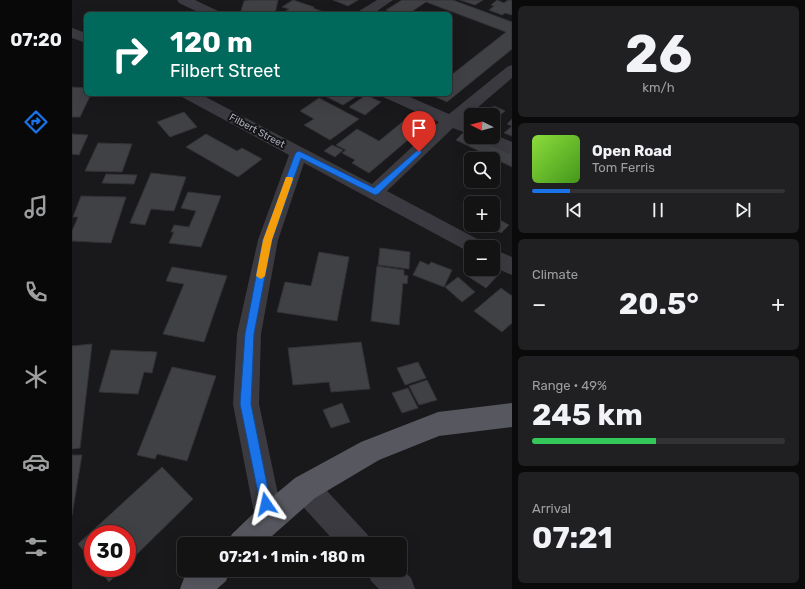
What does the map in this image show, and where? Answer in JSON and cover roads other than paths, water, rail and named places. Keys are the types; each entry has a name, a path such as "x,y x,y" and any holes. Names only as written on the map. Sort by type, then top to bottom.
{"main road":[{"path":"249,537 268,518 305,488 370,451 438,424 512,415"},
{"path":"195,589 208,577"}],"street":[{"path":"367,12 386,0"},
{"path":"195,2 210,12"},
{"path":"375,192 451,121 512,70"},
{"name":"Filbert Street","path":"192,96 298,154 375,192 464,240"},
{"path":"394,96 464,127"},
{"path":"500,143 512,149"},
{"path":"268,518 246,404 249,334 268,240 298,154"},
{"path":"500,260 512,267"},
{"path":"305,488 350,537"},
{"path":"389,577 400,589"}]}
